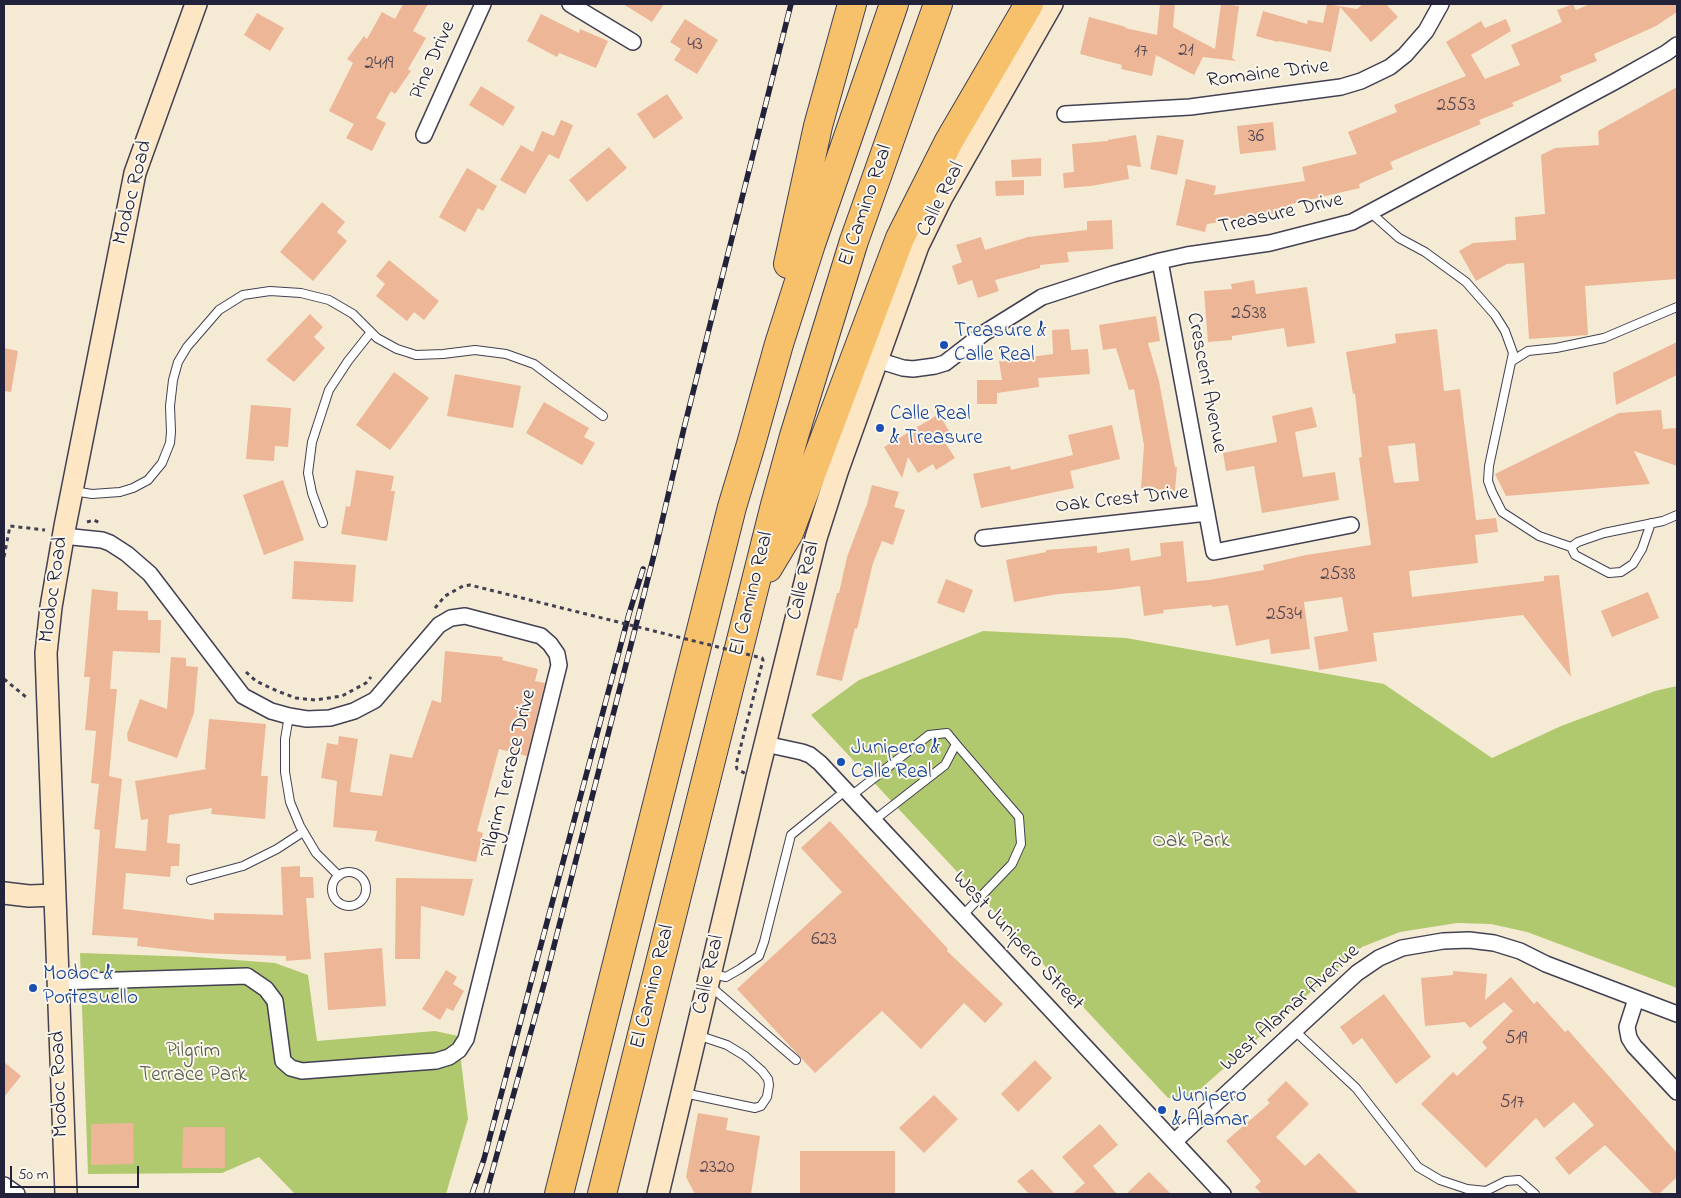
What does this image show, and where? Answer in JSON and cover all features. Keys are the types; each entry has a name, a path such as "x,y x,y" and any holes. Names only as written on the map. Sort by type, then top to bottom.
{"highway":[{"path":"732,507 781,298 818,126 852,4"},
{"name":"El Camino Real","path":"559,1194 732,507 779,344 811,244 894,4"},
{"name":"El Camino Real","path":"602,1194 794,436 854,241 938,4"},
{"path":"754,593 789,533 900,238 949,141 1029,4"}],"street":[{"name":"Modoc Road","path":"66,1194 46,653 55,533 73,491 135,173 196,4"},
{"name":"Pine Drive","path":"424,135 483,4"},
{"path":"570,4 633,42"},
{"name":"Calle Real","path":"658,1194 816,538 837,472 918,246 942,197 1052,4"},
{"name":"Romaine Drive","path":"1065,114 1190,107 1341,88 1390,67 1405,55 1426,31 1440,4"},
{"name":"Treasure Drive","path":"877,360 903,368 914,369 940,365 946,363 984,333 1042,297 1160,261 1187,255 1270,243 1352,222 1614,82 1666,53 1677,44"},
{"name":"Crescent Avenue","path":"1160,261 1207,512"},
{"name":"Oak Crest Drive","path":"983,538 1207,512 1214,552 1351,525"},
{"name":"Pilgrim Terrace Drive","path":"55,533 110,542 127,554 150,574 243,696 271,711 289,716 307,720 330,718 354,711 375,700 439,625 451,618 465,616 541,636 557,654 559,665 466,1039 459,1050 448,1057 436,1061 302,1071 291,1068 283,1060 275,1001 266,989 247,976 57,982"},
{"name":"West Junipero Street","path":"765,744 810,755 1224,1194"},
{"path":"4,893 29,896 55,895"},
{"name":"West Alamar Avenue","path":"1176,1142 1357,973 1379,958 1402,948 1443,940 1486,942 1520,951 1546,964 1677,1014"},
{"path":"1636,999 1627,1028 1629,1038 1634,1046 1677,1092"},
{"path":"4,1185 17,1194"}],"lane":[{"path":"1371,213 1399,238 1425,252 1466,282 1495,315 1505,331 1513,353 1489,466 1490,487 1502,512 1539,536 1571,547 1576,555 1608,573 1621,572 1633,564 1642,549 1651,523"},
{"path":"73,491 92,494 120,492 148,480 156,472 170,443 170,406 173,380 178,362 187,346 219,310 243,295 270,291 301,292 329,300 353,314 377,338 397,349 416,355 475,350 506,354 534,364 603,416"},
{"path":"1512,361 1528,351 1556,348 1604,338 1677,307"},
{"path":"323,522 312,493 308,473 312,442 329,390 348,361 371,332"},
{"path":"1571,547 1578,542 1604,533 1662,521 1677,515"},
{"path":"289,716 285,739 285,772 290,802 303,832 316,853 340,876"},
{"path":"709,979 726,976 740,970 759,956 791,835 929,734 947,733 1019,817 1021,844 1012,864 962,916"},
{"path":"873,821 945,765 956,744"},
{"path":"191,880 242,866 277,850 303,832"},
{"path":"344,873 355,873 363,880 366,890 363,900 359,904 354,906 342,905 334,897 333,885 340,876 344,873"},
{"path":"709,979 796,1060"},
{"path":"1295,1031 1356,1088 1418,1167 1440,1180 1467,1189 1486,1191 1506,1181 1518,1180 1535,1194"},
{"path":"682,1092 755,1108 761,1106 767,1097 768,1079 745,1056 726,1045 696,1035"}],"path":[{"path":"84,522 94,520 101,524"},
{"path":"4,557 10,526 55,533"},
{"path":"433,610 445,596 463,586 470,585 762,658 736,765 737,769 748,775"},
{"path":"243,669 256,681 277,691 296,698 315,700 342,696 366,683 372,677"},
{"path":"4,678 26,697"}],"green space":[{"name":"Oak Park","path":"983,631 1126,638 1384,684 1492,758 1561,726 1655,691 1677,686 1677,988 1527,932 1491,924 1457,923 1400,932 1362,947 1189,1099 1168,1098 811,715 859,680"},
{"name":"Pilgrim Terrace Park","path":"80,953 196,957 275,963 308,975 317,1041 435,1031 458,1036 468,1119 446,1194 295,1194 259,1157 222,1173 88,1174"}],"building":[{"path":"403,4 428,4 413,31 426,38 408,69 411,71 395,94 391,91 376,118 386,123 372,151 346,138 354,124 329,111 353,63 347,59 364,36 367,39 382,12 395,19"},
{"path":"623,4 664,4 652,22"},
{"path":"1160,4 1175,4 1173,27 1215,49 1221,4 1239,6 1232,58 1236,61 1203,57 1194,75 1156,55 1152,76 1121,69 1122,65 1080,54 1089,17 1157,35"},
{"path":"1327,4 1357,9 1363,4 1386,4 1398,17 1371,42 1340,7 1331,52 1256,36 1263,11 1307,24 1308,20 1323,23"},
{"path":"1573,4 1576,10 1590,4 1677,4 1677,12 1656,26 1594,54 1597,61 1560,76 1562,81 1512,103 1514,106 1479,120 1481,124 1390,162 1393,169 1359,184 1360,188 1291,204 1292,211 1207,224 1205,232 1176,225 1186,179 1216,186 1214,195 1305,181 1302,167 1357,154 1348,132 1397,112 1394,105 1466,76 1446,42 1481,21 1485,28 1506,19 1511,31 1471,55 1485,79 1520,65 1511,45 1562,22 1557,10"},
{"path":"257,13 284,28 270,51 244,35"},
{"path":"541,14 579,33 580,29 608,41 596,68 559,53 557,57 527,41"},
{"path":"685,19 718,40 697,74 674,60 681,49 670,42"},
{"path":"481,86 515,107 503,126 469,105"},
{"path":"1677,87 1677,279 1585,286 1588,335 1529,339 1524,263 1507,264 1476,281 1459,251 1473,243 1516,240 1515,217 1545,214 1541,155 1555,148 1599,145 1598,131"},
{"path":"667,94 683,118 654,139 637,114"},
{"path":"561,120 573,125 559,159 549,154 525,194 500,180 521,145 533,152 542,131 554,136"},
{"path":"1273,122 1276,150 1240,154 1237,126"},
{"path":"1136,135 1141,167 1127,165 1129,179 1091,186 1064,188 1063,173 1074,172 1072,144 1108,141"},
{"path":"1157,135 1184,140 1177,175 1150,169"},
{"path":"609,147 627,168 587,202 569,180"},
{"path":"1041,158 1041,176 1012,177 1011,160"},
{"path":"467,168 497,186 483,211 478,208 465,232 439,217"},
{"path":"1024,180 1024,195 996,196 995,181"},
{"path":"322,202 345,222 337,232 347,241 313,281 280,252"},
{"path":"1112,220 1113,249 1067,252 1069,262 1040,265 1040,268 995,280 999,291 978,298 972,280 958,285 952,266 962,262 956,245 981,237 985,250 1028,237 1087,230 1087,221"},
{"path":"389,260 439,301 424,320 414,312 407,321 376,296 385,284 376,276"},
{"path":"1254,280 1256,294 1307,287 1315,343 1287,347 1284,328 1232,336 1232,340 1208,342 1204,291 1232,289 1231,284"},
{"path":"310,314 323,327 314,337 325,348 294,382 266,360"},
{"path":"1156,316 1160,341 1148,343 1159,381 1175,467 1177,467 1175,491 1141,488 1144,445 1134,389 1129,390 1116,348 1103,350 1099,325"},
{"path":"1069,329 1071,350 1088,349 1090,374 1038,378 1039,387 997,393 997,404 977,404 977,380 1002,380 999,361 1053,354 1052,330"},
{"path":"1437,329 1444,391 1460,389 1476,520 1496,518 1498,532 1475,535 1478,563 1409,571 1412,597 1544,581 1544,576 1559,575 1571,677 1523,615 1373,633 1377,661 1319,670 1314,637 1348,631 1342,597 1304,602 1310,649 1271,654 1269,639 1236,646 1228,605 1163,610 1164,613 1144,616 1140,586 1058,594 1014,602 1006,560 1046,552 1046,550 1097,546 1097,553 1129,548 1131,561 1161,556 1160,543 1183,541 1187,582 1264,570 1263,565 1306,555 1371,545 1359,458 1362,457 1355,393 1353,394 1346,352 1396,343 1395,334","holes":["1415,443 1419,481 1394,483 1388,446"]},
{"path":"1677,342 1677,375 1616,405 1613,373"},
{"path":"4,348 18,351 11,392 4,391"},
{"path":"394,372 429,398 390,450 356,425"},
{"path":"455,374 521,386 513,428 447,416"},
{"path":"544,402 589,428 584,437 595,443 582,465 526,433"},
{"path":"251,405 291,408 288,447 275,446 274,461 246,459"},
{"path":"1312,407 1317,427 1295,432 1303,477 1335,472 1339,500 1262,513 1254,466 1226,471 1223,453 1277,442 1272,416"},
{"path":"1661,410 1663,429 1677,428 1677,466 1634,451 1650,484 1506,496 1495,474 1619,413"},
{"path":"939,414 952,436 944,441 955,458 936,470 933,464 918,473 908,457 902,478 884,447"},
{"path":"1112,425 1120,459 1070,471 1074,488 981,508 973,474 1010,466 1011,470 1073,455 1068,435"},
{"path":"356,470 394,476 391,491 395,491 387,541 341,534 346,506 350,507"},
{"path":"283,480 304,540 264,555 243,495"},
{"path":"872,485 899,492 894,507 905,510 893,545 882,541 873,563 842,681 816,675 847,557 867,504"},
{"path":"294,561 356,565 353,602 292,599"},
{"path":"946,579 973,590 964,613 937,603"},
{"path":"92,589 118,592 117,610 148,611 148,620 161,620 160,653 113,651 110,689 117,689 109,776 122,779 115,848 146,851 148,819 141,820 135,781 207,769 205,768 209,719 266,724 261,776 268,776 265,819 211,814 212,808 169,815 167,843 180,844 179,866 171,866 170,877 126,873 123,909 214,920 214,913 283,915 281,867 300,866 300,877 313,877 314,898 306,898 311,959 286,961 286,956 199,953 137,946 138,938 92,935 100,830 94,829 99,784 91,783 96,731 85,730 90,677 84,677"},
{"path":"1648,592 1659,618 1612,637 1601,611"},
{"path":"445,651 503,657 502,660 538,669 535,681 545,683 527,756 499,749 477,831 483,833 476,862 375,841 377,831 333,827 337,781 321,778 327,743 338,745 339,736 358,739 350,792 382,796 390,754 412,758 432,700 441,703"},
{"path":"171,657 186,658 186,666 198,667 194,713 177,758 128,741 127,734 140,699 167,709"},
{"path":"830,821 948,949 947,951 1003,1004 985,1023 964,1003 921,1049 882,1011 815,1073 737,989 842,892 801,848"},
{"path":"396,878 473,879 464,916 421,906 420,959 395,959"},
{"path":"382,948 386,1006 328,1010 324,953"},
{"path":"446,970 457,977 453,984 464,991 453,1011 447,1008 440,1020 422,1009"},
{"path":"1453,971 1487,974 1485,1000 1511,977 1534,1004 1537,1001 1565,1032 1568,1030 1677,1153 1677,1177 1659,1194 1653,1194 1605,1145 1569,1175 1555,1158 1594,1125 1574,1102 1544,1128 1536,1118 1486,1168 1421,1104 1453,1072 1457,1076 1487,1048 1482,1042 1513,1011 1504,1002 1470,1028 1465,1022 1425,1026 1421,978 1453,975"},
{"path":"1384,994 1431,1057 1396,1084 1362,1038 1353,1045 1340,1027"},
{"path":"1035,1060 1052,1078 1018,1112 1001,1094"},
{"path":"4,1062 21,1076 4,1097"},
{"path":"1286,1081 1309,1104 1276,1137 1305,1166 1319,1153 1359,1194 1262,1194 1255,1187 1261,1181 1226,1141 1270,1103 1267,1100"},
{"path":"934,1095 958,1119 924,1153 899,1128"},
{"path":"698,1113 728,1118 726,1130 760,1136 751,1194 695,1194 686,1177"},
{"path":"133,1123 134,1164 91,1165 91,1124"},
{"path":"1100,1124 1118,1145 1093,1166 1117,1194 1072,1194 1085,1183 1062,1157"},
{"path":"183,1127 225,1127 225,1168 182,1168"},
{"path":"800,1151 895,1151 895,1194 800,1194"},
{"path":"1032,1169 1055,1194 1029,1194 1017,1181"},
{"path":"1149,1172 1171,1194 1126,1194"}],"railway":[{"path":"486,1194 546,977 656,547 684,428 791,4"},
{"path":"472,1194 484,1159 629,614 643,569"}],"place":[{"name":"Treasure & Calle Real","path":"944,345"},
{"name":"Calle Real & Treasure","path":"880,428"},
{"name":"Junipero & Calle Real","path":"841,762"},
{"name":"Modoc & Portesuello","path":"33,988"},
{"name":"Junipero & Alamar","path":"1162,1110"}]}
